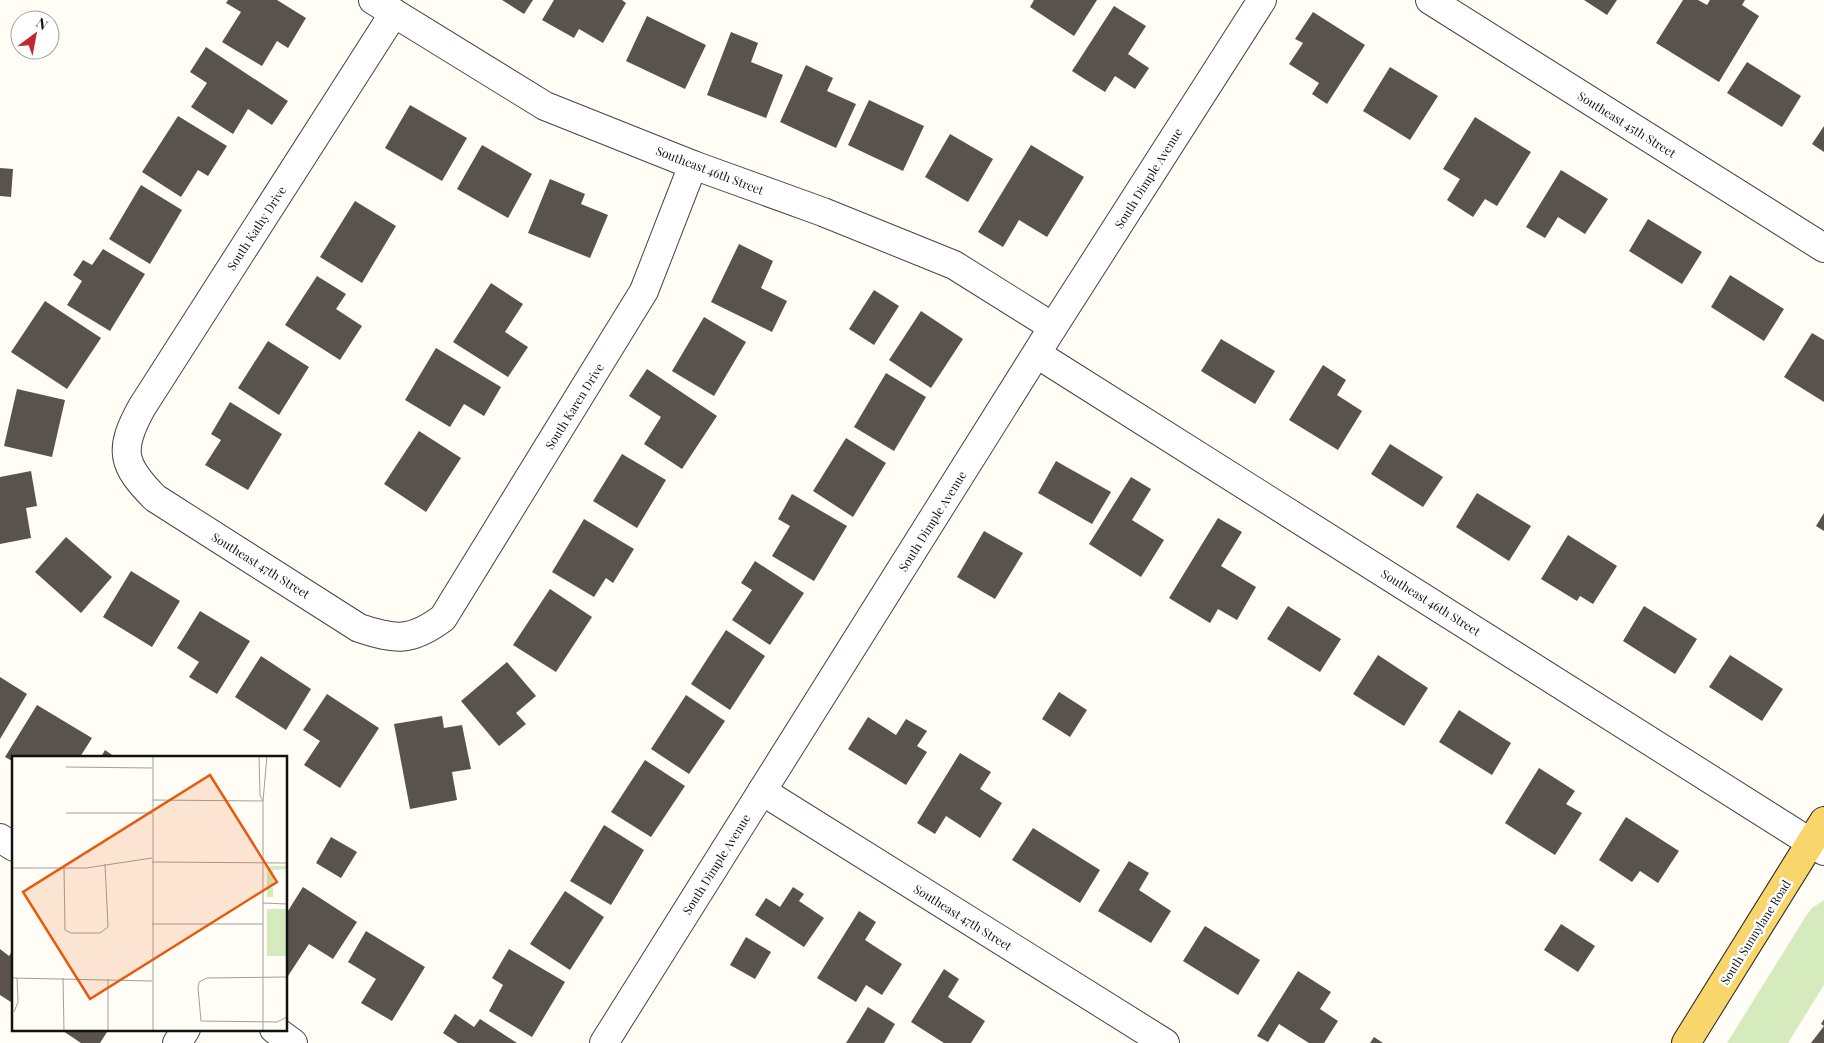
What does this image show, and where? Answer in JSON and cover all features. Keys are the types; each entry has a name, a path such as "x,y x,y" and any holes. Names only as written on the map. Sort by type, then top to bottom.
{"main road":[{"name":"South Sunnylane Road","path":"1686,1043 1820,838"}],"street":[{"name":"Southeast 45th Street","path":"1430,0 1824,248"},
{"name":"South Dimple Avenue","path":"604,1043 1054,327 1249,4"},
{"name":"Southeast 46th Street","path":"383,7 545,106 823,212 954,265 1054,327"},
{"name":"South Kathy Drive","path":"127,447 131,426 383,7"},
{"name":"South Karen Drive","path":"427,630 443,618 644,291 693,164"},
{"name":"Southeast 46th Street","path":"1037,354 1820,838"},
{"name":"Southeast 47th Street","path":"127,447 129,466 139,482 156,498 359,628 384,636 408,637 427,630"},
{"name":"Southeast 47th Street","path":"762,791 1165,1043"},
{"path":"0,838 12,846"},
{"path":"178,1043 185,1030"},
{"path":"275,1030 293,1043"}],"green space":[{"path":"1824,900 1824,985 1788,1043 1727,1043 1806,916 1812,908"}],"building":[{"path":"228,0 277,0 306,18 288,48 277,41 262,66 222,42 241,12 226,3"},
{"path":"502,0 533,0 524,14"},
{"path":"554,0 622,0 626,3 603,43 579,29 574,38 542,20"},
{"path":"1034,0 1097,0 1074,36 1030,7"},
{"path":"1584,0 1617,0 1607,15"},
{"path":"1683,0 1698,0 1707,5 1710,0 1745,0 1742,5 1759,16 1719,82 1656,43"},
{"path":"1114,6 1146,26 1128,54 1149,68 1135,89 1115,76 1105,92 1072,71"},
{"path":"1313,12 1365,45 1327,104 1312,94 1319,83 1289,64 1303,43 1295,39"},
{"path":"647,16 706,45 685,89 626,61"},
{"path":"731,32 758,43 751,62 783,75 766,118 707,95"},
{"path":"206,47 288,101 272,125 248,109 233,134 191,107 207,83 190,72"},
{"path":"1747,62 1801,96 1782,127 1727,93"},
{"path":"806,65 833,78 827,91 856,104 836,148 780,122"},
{"path":"1390,67 1438,96 1410,140 1363,111"},
{"path":"869,100 924,126 903,171 848,145"},
{"path":"410,105 467,138 442,181 385,148"},
{"path":"178,116 227,146 208,176 198,170 181,197 142,172"},
{"path":"1475,117 1531,152 1497,206 1485,199 1473,217 1447,200 1460,179 1443,169"},
{"path":"1824,126 1824,152 1812,144"},
{"path":"950,134 993,159 968,202 925,177"},
{"path":"482,145 532,174 508,218 457,189"},
{"path":"1031,145 1084,177 1047,237 1019,220 1003,247 978,232"},
{"path":"0,168 13,169 11,197 0,196"},
{"path":"1561,170 1608,199 1585,234 1558,217 1545,238 1526,227"},
{"path":"550,179 585,194 581,204 608,215 590,258 528,233"},
{"path":"141,185 182,210 150,264 109,239"},
{"path":"355,201 396,226 362,283 320,257"},
{"path":"1648,219 1702,252 1682,284 1629,251"},
{"path":"739,244 773,261 761,288 787,301 772,332 711,302"},
{"path":"103,249 145,274 110,331 67,305 82,281 73,275 83,260 92,265"},
{"path":"1730,275 1784,309 1764,341 1711,307"},
{"path":"317,276 346,294 336,309 362,326 340,360 285,325"},
{"path":"491,283 523,304 505,332 528,347 508,377 453,342"},
{"path":"874,290 899,306 874,345 849,329"},
{"path":"45,301 101,338 67,389 11,352"},
{"path":"921,311 963,339 931,388 889,360"},
{"path":"704,317 746,342 714,396 672,371"},
{"path":"1812,333 1824,340 1824,402 1784,377"},
{"path":"1221,339 1275,371 1255,404 1201,371"},
{"path":"268,341 309,367 279,415 238,388"},
{"path":"436,348 501,387 484,416 464,404 450,427 405,400"},
{"path":"1323,365 1346,380 1337,395 1362,411 1338,450 1289,420"},
{"path":"647,369 717,416 682,469 644,444 661,417 629,396"},
{"path":"886,373 926,397 894,451 854,427"},
{"path":"17,389 65,400 52,457 4,446"},
{"path":"230,402 282,434 248,490 205,465 221,440 211,434"},
{"path":"419,431 461,458 426,512 384,484"},
{"path":"846,438 886,463 853,517 813,491"},
{"path":"1390,444 1443,477 1423,507 1371,474"},
{"path":"622,454 666,480 637,528 593,501"},
{"path":"1056,461 1111,492 1092,524 1038,493"},
{"path":"31,471 37,506 26,508 31,538 0,544 0,477"},
{"path":"1131,477 1151,489 1132,520 1164,540 1141,577 1089,544"},
{"path":"1477,493 1531,526 1509,561 1456,527"},
{"path":"792,494 847,526 814,581 772,556 790,526 778,519"},
{"path":"1824,513 1824,531 1816,526"},
{"path":"1218,518 1242,532 1221,566 1256,587 1237,620 1218,609 1210,623 1169,598"},
{"path":"584,519 634,549 613,583 606,578 594,597 552,572"},
{"path":"984,531 1023,553 995,599 957,577"},
{"path":"1568,535 1617,566 1593,604 1580,596 1577,601 1541,579"},
{"path":"66,537 112,577 81,613 35,572"},
{"path":"755,561 804,593 770,645 732,620 752,590 741,583"},
{"path":"131,571 180,601 152,647 103,617"},
{"path":"550,589 592,617 556,672 513,645"},
{"path":"1288,606 1341,639 1320,672 1267,639"},
{"path":"1644,606 1697,639 1675,674 1623,641"},
{"path":"200,611 250,641 217,694 189,677 199,662 177,648"},
{"path":"726,630 765,656 730,710 691,684"},
{"path":"1378,655 1428,688 1404,726 1353,694"},
{"path":"1730,655 1783,689 1762,721 1709,687"},
{"path":"261,656 311,689 286,730 235,697"},
{"path":"507,662 536,696 516,713 526,724 499,746 461,701"},
{"path":"0,677 27,694 0,739"},
{"path":"1059,692 1087,710 1070,737 1042,719"},
{"path":"327,694 379,728 340,788 304,765 320,741 303,730"},
{"path":"686,695 725,721 689,774 651,749"},
{"path":"37,705 92,738 81,756 12,756 12,761 5,757"},
{"path":"1459,710 1511,743 1492,775 1439,742"},
{"path":"442,716 444,728 462,725 471,769 452,772 457,800 410,809 394,724"},
{"path":"868,717 896,735 906,719 927,731 917,746 927,752 906,785 848,749"},
{"path":"105,750 114,756 102,756"},
{"path":"960,753 991,772 980,789 1002,803 980,838 946,816 935,834 917,823"},
{"path":"645,760 685,786 651,837 611,812"},
{"path":"1539,768 1575,791 1566,804 1582,813 1555,855 1505,823"},
{"path":"1626,817 1679,851 1658,883 1640,871 1632,882 1599,860"},
{"path":"604,825 644,850 611,905 570,881"},
{"path":"1033,828 1100,870 1080,903 1012,860"},
{"path":"331,837 357,852 341,878 316,863"},
{"path":"1129,861 1149,873 1139,890 1171,911 1151,943 1098,911"},
{"path":"303,887 357,922 333,959 309,944 288,976 288,911"},
{"path":"793,887 804,894 799,901 824,918 804,947 755,915 766,898 780,907"},
{"path":"565,891 604,917 570,970 530,944"},
{"path":"859,911 876,922 865,940 902,964 882,995 866,985 856,1002 817,978"},
{"path":"1561,924 1595,946 1578,972 1544,950"},
{"path":"1205,926 1260,960 1238,995 1183,961"},
{"path":"366,931 425,967 392,1021 361,1003 376,979 348,962"},
{"path":"746,937 771,952 755,979 730,965"},
{"path":"0,949 9,956 12,952 12,1003 0,995"},
{"path":"509,949 565,982 532,1037 489,1011 503,985 492,978"},
{"path":"944,969 959,979 948,997 985,1021 971,1043 944,1043 911,1022"},
{"path":"1298,971 1331,992 1320,1009 1338,1021 1324,1043 1309,1043 1279,1024 1268,1042 1257,1036"},
{"path":"868,1007 895,1024 884,1043 846,1043"},
{"path":"455,1014 474,1027 480,1019 517,1043 458,1043 443,1033"},
{"path":"1824,1026 1824,1043 1811,1043"},
{"path":"62,1030 108,1030 100,1043 81,1043"},
{"path":"1374,1037 1383,1043 1370,1043"}]}
